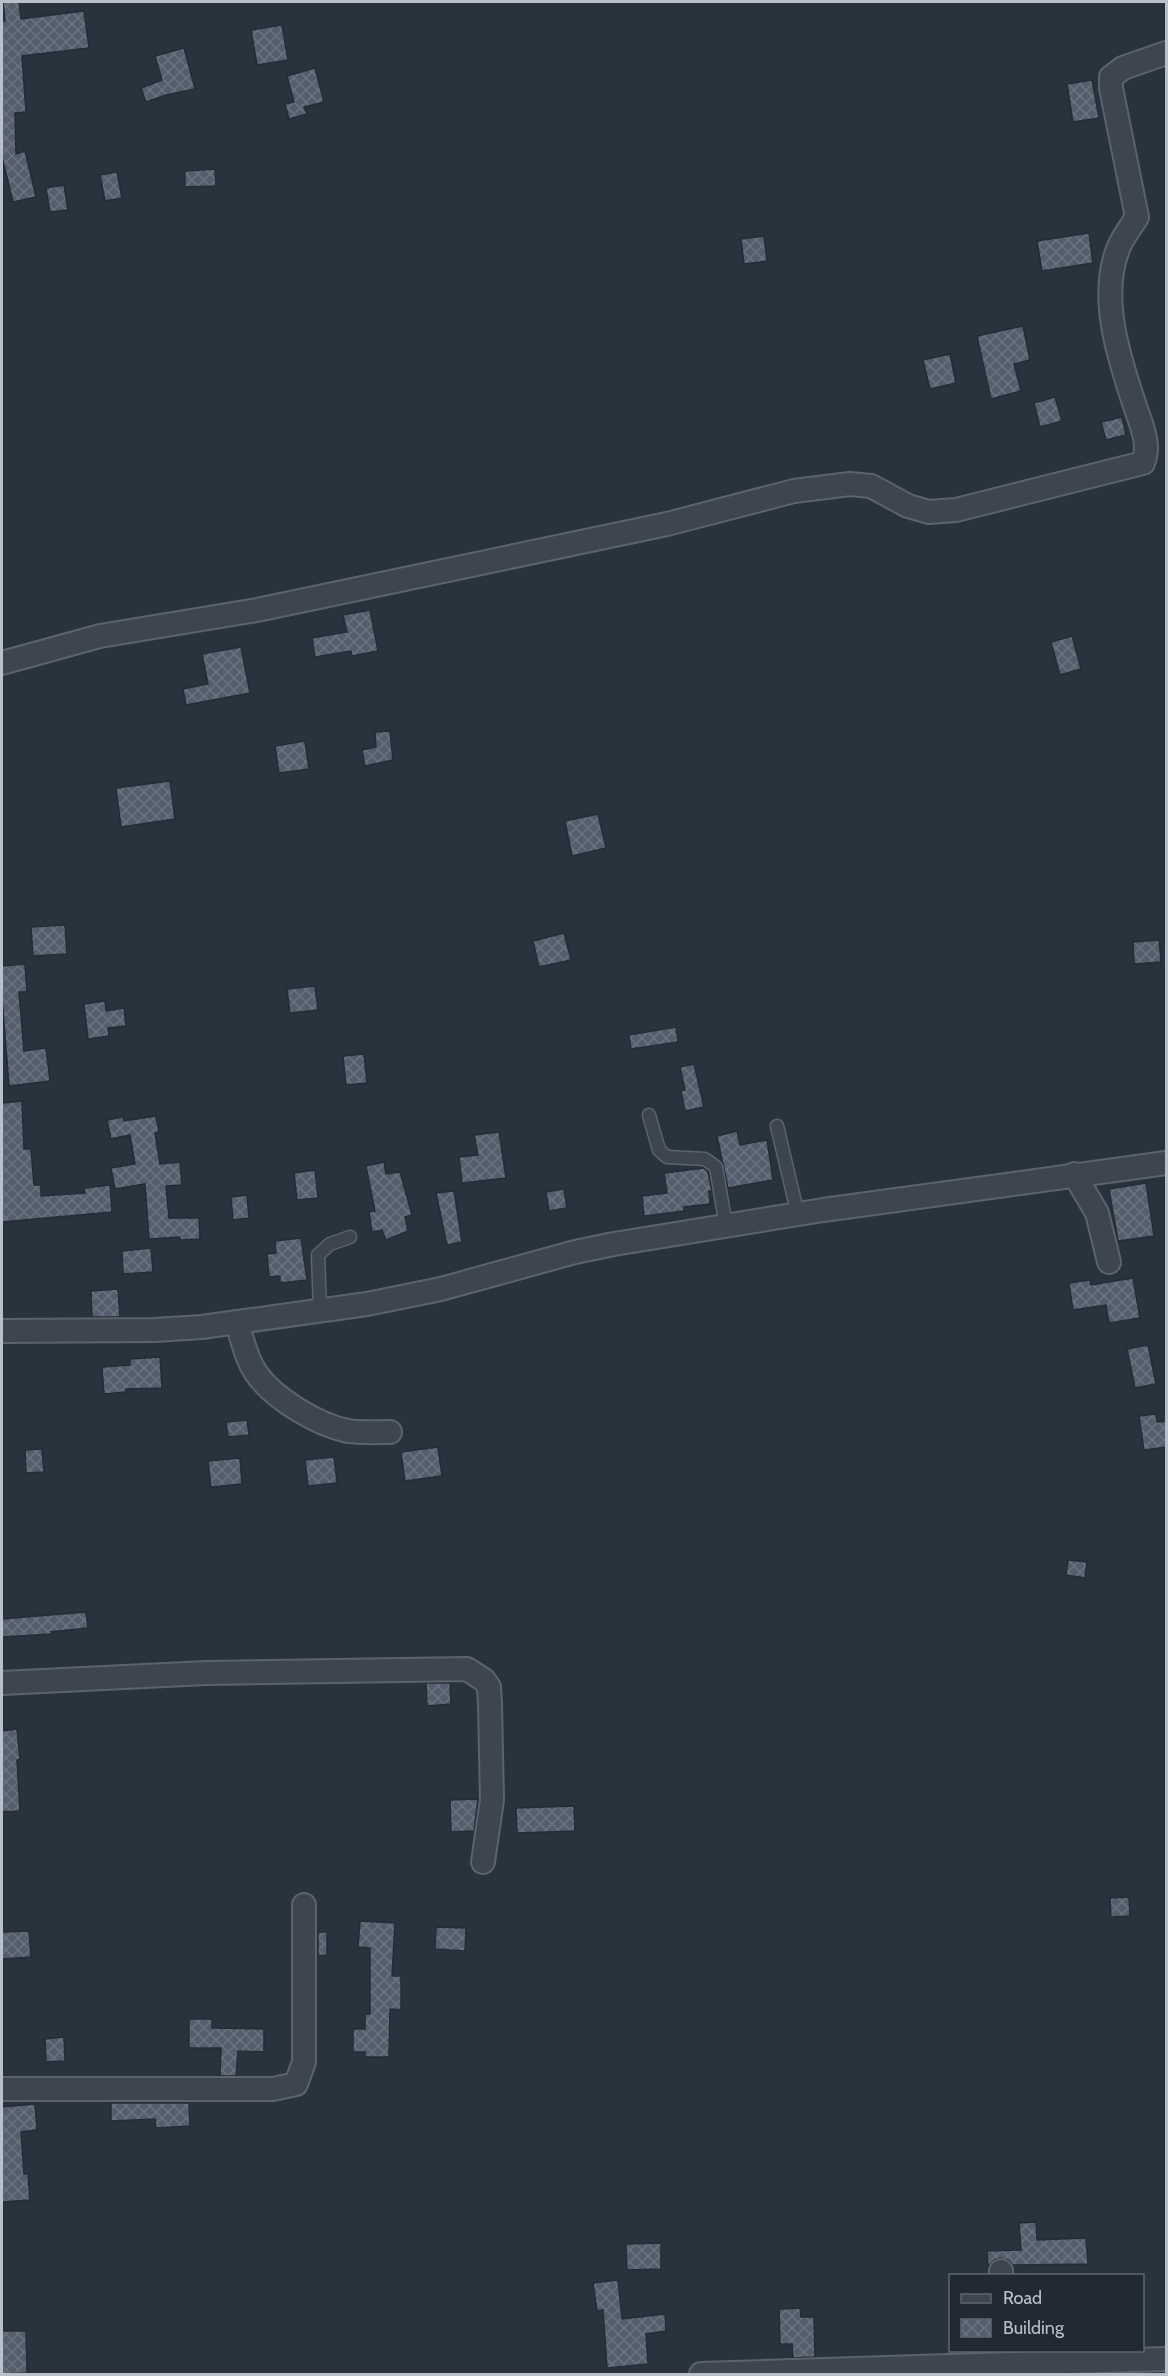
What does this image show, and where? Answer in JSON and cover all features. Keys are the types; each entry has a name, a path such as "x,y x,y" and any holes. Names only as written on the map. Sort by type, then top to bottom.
{"street":[{"path":"2,663 100,636 257,610 667,524 794,491 850,484 871,486 908,506 929,512 956,510 1143,464 1147,454 1145,438 1120,358 1112,311 1111,274 1118,248 1137,217 1111,88 1111,77 1123,68 1167,53"},
{"path":"2,1332 202,1328 441,1289 574,1252 726,1226 1074,1174 1167,1163"},
{"path":"1074,1174 1097,1213 1109,1262"},
{"path":"237,1322 246,1354 257,1374 288,1403 328,1426 351,1431 390,1432"},
{"path":"2,1683 206,1673 467,1669 484,1680 489,1687 492,1800 483,1862"},
{"path":"2,2089 273,2089 296,2084 304,2062 304,1905"},
{"path":"701,2374 1167,2359"}],"lane":[{"path":"649,1115 658,1150 667,1157 705,1159 716,1167 726,1226"},
{"path":"777,1126 798,1215"},
{"path":"320,1310 318,1255 330,1244 350,1237"}],"building":[{"path":"3,2 19,2 21,19 84,11 89,48 22,56 26,112 15,113 16,154 25,151 36,197 13,202 2,157 2,21 5,21"},
{"path":"282,25 288,60 257,65 251,30"},
{"path":"184,48 195,89 146,102 141,88 162,80 155,56"},
{"path":"315,68 324,102 304,107 307,114 289,119 285,104 294,102 287,76"},
{"path":"1092,80 1099,118 1073,122 1067,84"},
{"path":"215,169 216,186 185,187 185,171"},
{"path":"117,172 122,198 105,201 100,175"},
{"path":"64,185 68,210 50,212 46,188"},
{"path":"1089,233 1093,263 1042,271 1037,241"},
{"path":"764,236 767,261 744,264 741,239"},
{"path":"1023,326 1030,360 1014,364 1021,391 991,399 977,336"},
{"path":"950,354 956,383 930,389 923,360"},
{"path":"1055,397 1062,421 1040,427 1034,403"},
{"path":"1122,417 1126,435 1106,440 1101,422"},
{"path":"370,610 378,651 352,656 351,651 315,657 312,638 347,632 343,615"},
{"path":"1072,636 1081,669 1060,675 1051,642"},
{"path":"241,647 250,693 186,705 183,689 208,684 202,654"},
{"path":"390,731 393,760 365,766 362,750 376,747 375,732"},
{"path":"305,741 309,769 279,773 275,746"},
{"path":"170,781 175,819 121,827 116,788"},
{"path":"598,814 606,848 572,856 565,821"},
{"path":"65,925 67,954 33,956 31,927"},
{"path":"564,933 571,960 539,967 533,941"},
{"path":"1159,940 1161,962 1134,964 1133,942"},
{"path":"25,964 27,992 19,992 24,1051 46,1048 50,1081 9,1086 2,997 2,966"},
{"path":"315,986 318,1010 290,1013 287,989"},
{"path":"105,1001 106,1011 124,1008 126,1026 108,1028 109,1036 88,1039 84,1004"},
{"path":"676,1027 678,1042 631,1049 629,1035"},
{"path":"364,1054 367,1083 346,1085 343,1056"},
{"path":"694,1064 704,1107 685,1111 681,1091 685,1090 680,1067"},
{"path":"22,1101 24,1149 31,1149 34,1185 41,1185 41,1196 85,1193 84,1188 110,1185 112,1212 2,1222 2,1103"},
{"path":"156,1116 159,1132 155,1133 160,1164 180,1162 182,1185 166,1186 169,1218 199,1218 200,1239 180,1240 180,1237 149,1239 145,1184 115,1189 111,1168 135,1164 130,1135 111,1139 107,1120 123,1117 124,1121"},
{"path":"737,1131 740,1145 767,1140 773,1180 728,1188 717,1136"},
{"path":"499,1132 506,1178 462,1183 459,1157 478,1155 474,1135"},
{"path":"384,1162 386,1174 400,1172 412,1215 405,1217 408,1231 386,1240 382,1230 372,1232 369,1212 375,1211 366,1166"},
{"path":"704,1168 708,1172 712,1191 709,1191 710,1204 684,1207 684,1211 644,1216 642,1196 667,1193 664,1173"},
{"path":"315,1170 318,1198 297,1200 294,1173"},
{"path":"1146,1183 1154,1236 1118,1241 1109,1189"},
{"path":"564,1189 567,1208 549,1211 546,1192"},
{"path":"454,1191 462,1242 447,1245 436,1193"},
{"path":"247,1195 249,1218 233,1220 231,1197"},
{"path":"301,1238 307,1280 280,1283 280,1276 269,1277 267,1254 276,1253 275,1241"},
{"path":"151,1248 153,1272 123,1274 122,1251"},
{"path":"1133,1278 1140,1318 1109,1323 1106,1305 1073,1310 1069,1283 1090,1280 1091,1285"},
{"path":"118,1289 120,1317 92,1317 91,1291"},
{"path":"1148,1345 1156,1384 1135,1388 1127,1349"},
{"path":"160,1357 162,1388 126,1389 126,1392 104,1394 102,1367 130,1365 130,1359"},
{"path":"1156,1414 1157,1422 1167,1421 1167,1447 1144,1450 1139,1416"},
{"path":"247,1420 249,1435 228,1437 226,1422"},
{"path":"438,1447 442,1476 405,1481 401,1452"},
{"path":"42,1449 44,1472 26,1473 25,1450"},
{"path":"334,1457 337,1483 308,1486 305,1460"},
{"path":"240,1458 242,1484 211,1487 208,1461"},
{"path":"1068,1560 1087,1562 1085,1578 1066,1575"},
{"path":"86,1612 88,1628 51,1632 52,1634 2,1637 2,1619"},
{"path":"426,1683 450,1683 451,1704 427,1706"},
{"path":"17,1729 20,1759 17,1760 20,1811 2,1812 2,1731"},
{"path":"478,1799 474,1831 451,1832 450,1800"},
{"path":"574,1806 575,1831 517,1833 516,1808"},
{"path":"1129,1897 1130,1916 1111,1917 1110,1898"},
{"path":"360,1921 395,1923 392,1976 401,1976 401,2010 390,2009 389,2057 365,2057 365,2052 353,2052 353,2029 365,2029 365,2014 370,2014 370,1948 358,1947"},
{"path":"436,1927 466,1928 465,1951 435,1949"},
{"path":"29,1931 31,1957 2,1959 2,1932"},
{"path":"318,1932 327,1932 327,1955 318,1956"},
{"path":"189,2019 212,2019 212,2028 264,2029 264,2052 238,2051 236,2076 220,2076 221,2048 189,2048"},
{"path":"64,2037 65,2061 46,2062 45,2039"},
{"path":"111,2103 189,2103 190,2126 156,2128 155,2119 111,2121"},
{"path":"35,2104 37,2130 21,2132 24,2174 28,2174 30,2200 2,2202 2,2107"},
{"path":"1036,2222 1037,2240 1086,2238 1088,2264 1013,2265 1008,2260 1000,2258 988,2266 987,2251 1021,2250 1019,2223"},
{"path":"661,2243 661,2269 627,2270 626,2244"},
{"path":"618,2280 622,2319 665,2314 666,2331 646,2334 648,2364 607,2368 603,2310 597,2311 593,2283"},
{"path":"800,2308 801,2317 814,2317 815,2357 793,2358 792,2344 780,2344 779,2309"},
{"path":"2,2331 26,2331 27,2373 2,2374"}]}
